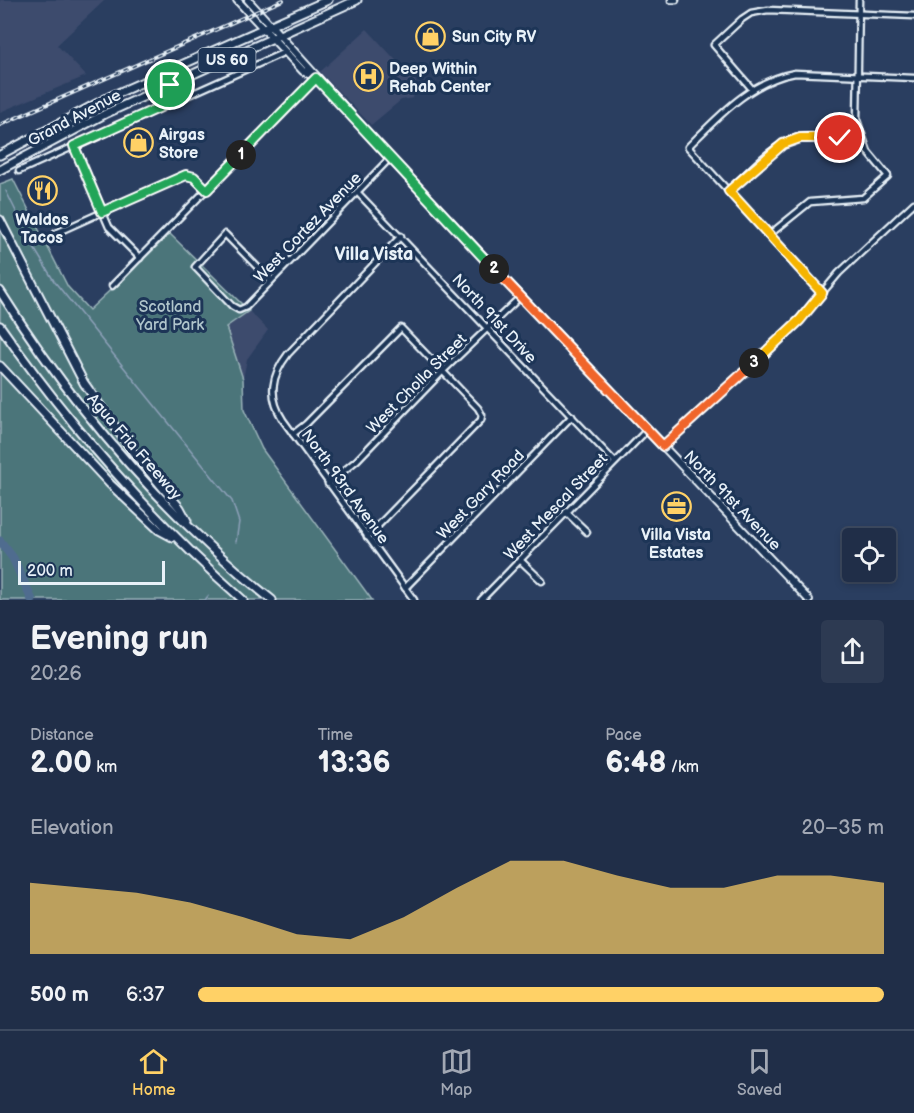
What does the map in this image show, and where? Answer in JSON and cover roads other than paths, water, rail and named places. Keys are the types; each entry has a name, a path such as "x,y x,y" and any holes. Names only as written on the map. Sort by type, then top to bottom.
{"highway":[{"name":"Grand Avenue","path":"0,155 109,97 328,0"},
{"name":"Grand Avenue","path":"0,170 107,113 357,0"},
{"path":"0,220 84,383 133,453 180,508 191,528"},
{"name":"Agua Fria Freeway","path":"0,291 73,396 132,467 191,528 272,600"},
{"name":"Agua Fria Freeway","path":"0,326 43,388 92,449 179,541 243,600"},
{"path":"0,366 110,484 159,531 179,541"}],"main road":[{"name":"North 91st Avenue","path":"237,0 303,71 316,78"},
{"name":"North 91st Avenue","path":"248,0 390,158 809,600"}],"street":[{"path":"769,235 810,201 863,198 888,176 868,152 860,135 855,104 859,0"},
{"path":"752,89 714,45 742,19 758,12 914,16"},
{"path":"19,171 285,52"},
{"path":"822,293 688,147 752,89 781,75 795,73 914,78"},
{"path":"112,286 316,78"},
{"path":"170,85 176,100"},
{"path":"729,191 783,144 800,138 847,138 860,135"},
{"path":"74,146 109,227 140,258"},
{"name":"West Cortez Avenue","path":"271,281 225,234 195,267 239,310 246,307 390,158"},
{"path":"56,233 186,175 194,177 207,190"},
{"name":"North 91st Drive","path":"357,192 615,462"},
{"path":"663,446 794,326 822,293 914,202"},
{"name":"North 93rd Avenue","path":"401,236 288,354 273,380 272,393 278,411 293,434 414,600"},
{"name":"West Cholla Street","path":"328,484 357,460 443,371 520,297"},
{"path":"293,434 306,424 401,328 482,415 481,420 367,537"},
{"name":"West Gary Road","path":"405,588 572,416"},
{"name":"West Mescal Street","path":"481,600 647,430"},
{"path":"566,512 587,532"},
{"path":"520,560 542,581"}],"waterway":[{"path":"6,191 34,248 54,281 232,501 239,522 236,542"},
{"path":"0,541 13,558 32,600"},
{"path":"205,600 208,596"}],"railway":[{"path":"0,125 283,0"}],"place":[{"name":"Sun City RV","path":"431,36"},
{"name":"Deep Within Rehab Center","path":"368,77"},
{"name":"Airgas Store","path":"138,143"},
{"name":"Waldos Tacos","path":"42,191"},
{"name":"Villa Vista Estates","path":"676,506"}],"district":[{"name":"Villa Vista","path":"374,254"}],"park label":[{"name":"Scotland Yard Park","path":"170,315"}]}
